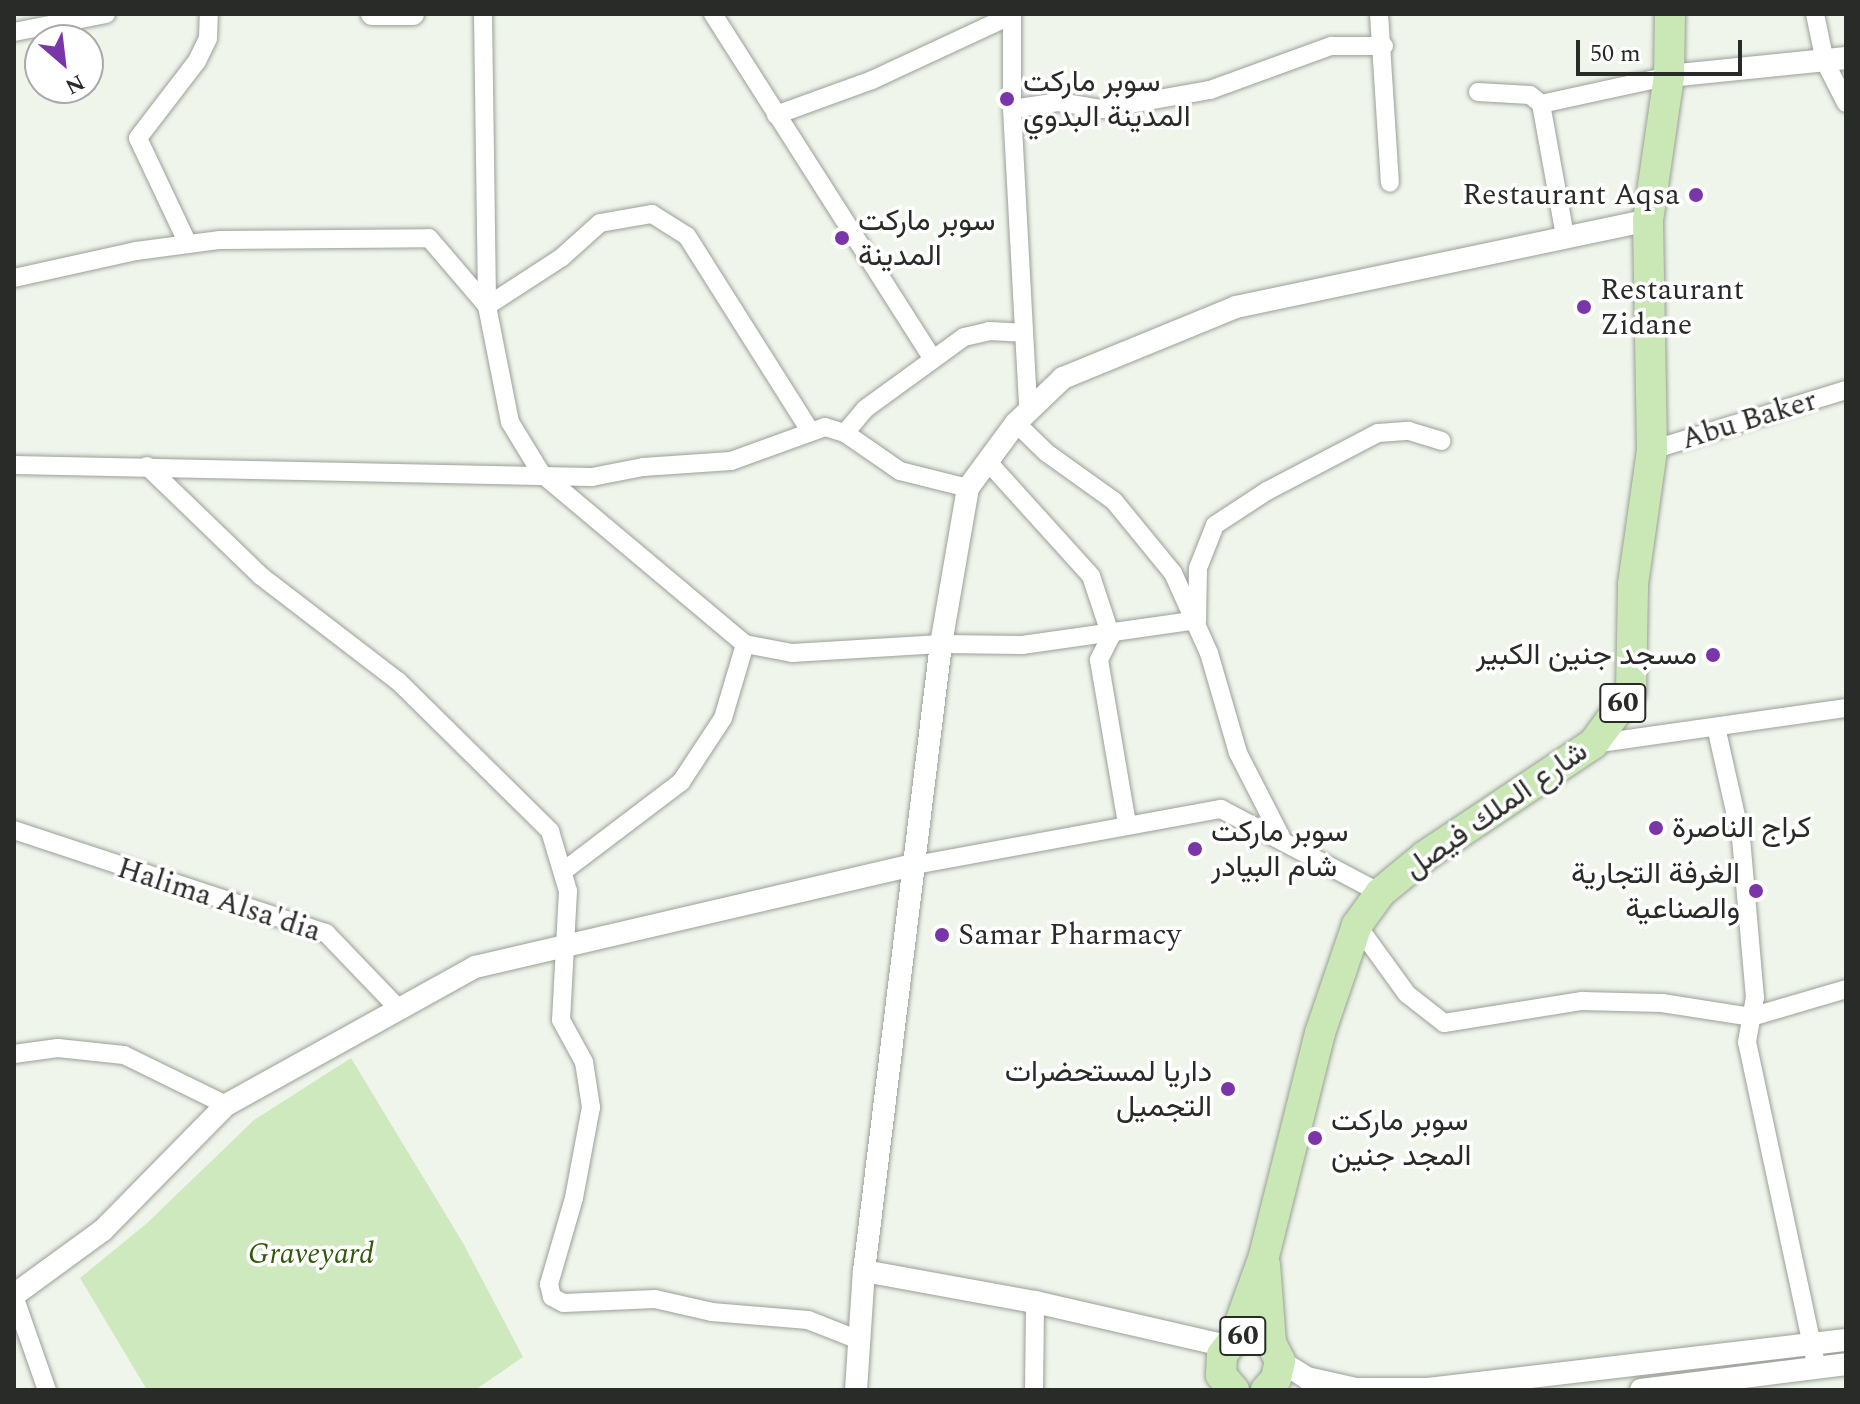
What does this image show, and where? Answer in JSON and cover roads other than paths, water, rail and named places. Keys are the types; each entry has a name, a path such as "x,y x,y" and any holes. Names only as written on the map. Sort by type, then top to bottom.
{"main road":[{"name":"شارع الملك فيصل","path":"1264,1256 1320,1033 1357,925 1380,893 1425,856 1593,744 1631,692 1633,584 1652,450 1648,220 1669,76 1670,14"},
{"name":"60","path":"1230,1389 1220,1365 1264,1256"},
{"name":"60","path":"1264,1256 1276,1379 1266,1390"},
{"name":"60","path":"1230,1343 1254,1335 1275,1352"}],"street":[{"path":"14,32 106,14"},
{"path":"188,244 138,138 197,61 208,38 209,14"},
{"path":"372,14 413,14"},
{"path":"483,14 487,306 510,422 541,473 720,629 745,644 792,653 941,644 1022,645 1111,636 1197,620"},
{"path":"713,14 933,359"},
{"path":"776,115 872,80 1012,14 1012,109 1023,333 1022,416 1126,512 1173,573 1197,620 1238,753 1281,837"},
{"path":"1379,14 1384,46 1390,183"},
{"path":"1815,14 1835,60 1846,103"},
{"path":"1012,109 1059,102 1102,109 1210,90 1331,46 1384,46"},
{"path":"1541,104 1669,76 1835,60"},
{"path":"1478,92 1530,95 1541,104 1565,236"},
{"path":"487,306 561,258 600,223 652,214 687,236 809,429"},
{"path":"856,1390 864,1271 941,644 968,488 1022,416 1063,378 1236,307 1648,220"},
{"path":"14,278 188,244 279,237 429,238 487,306"},
{"path":"845,433 865,409 933,359 979,332 1023,333"},
{"name":"Abu Baker","path":"1652,450 1846,390"},
{"path":"14,465 541,473 592,477 657,466 731,461 809,429 845,433 900,471 968,488"},
{"path":"1197,620 1198,568 1215,525 1267,491 1378,433 1409,431 1441,441"},
{"path":"989,463 1091,576 1111,636 1099,660 1127,823"},
{"path":"147,466 261,576 365,653 428,709 550,830 565,870 566,947 561,1020 583,1061 591,1107 574,1198 549,1284 552,1297 564,1303 655,1299 712,1312 808,1320 859,1340"},
{"path":"565,870 681,782 723,718 745,644"},
{"path":"1593,744 1846,708"},
{"path":"1716,727 1741,838 1755,997 1747,1042 1817,1368"},
{"path":"47,1390 14,1295 103,1230 226,1105 475,967 915,865 1127,823 1221,809 1281,837 1380,893"},
{"name":"Halima Alsa'dia","path":"14,830 326,933 398,1008"},
{"path":"1357,925 1374,940 1407,994 1444,1023 1582,1001 1662,1003 1751,1017 1846,989"},
{"path":"14,1054 58,1048 124,1055 226,1105"},
{"path":"864,1271 1035,1302 1230,1343"},
{"path":"1034,1390 1035,1302"},
{"path":"1275,1352 1307,1378 1333,1385 1428,1389 1846,1340"},
{"path":"1641,1390 1846,1364"}],"place":[{"name":"سوبر ماركت المدينة البدوي","path":"1007,99"},
{"name":"Restaurant Aqsa","path":"1696,195"},
{"name":"سوبر ماركت المدينة","path":"842,238"},
{"name":"Restaurant Zidane","path":"1584,307"},
{"name":"مسجد جنين الكبير","path":"1713,655"},
{"name":"كراج الناصرة","path":"1656,828"},
{"name":"سوبر ماركت شام البيادر","path":"1195,849"},
{"name":"الغرفة التجارية والصناعية","path":"1756,891"},
{"name":"Samar Pharmacy","path":"942,935"},
{"name":"داريا لمستحضرات التجميل","path":"1228,1089"},
{"name":"سوبر ماركت المجد جنين","path":"1315,1138"}],"park label":[{"name":"Graveyard","path":"311,1254"}]}
